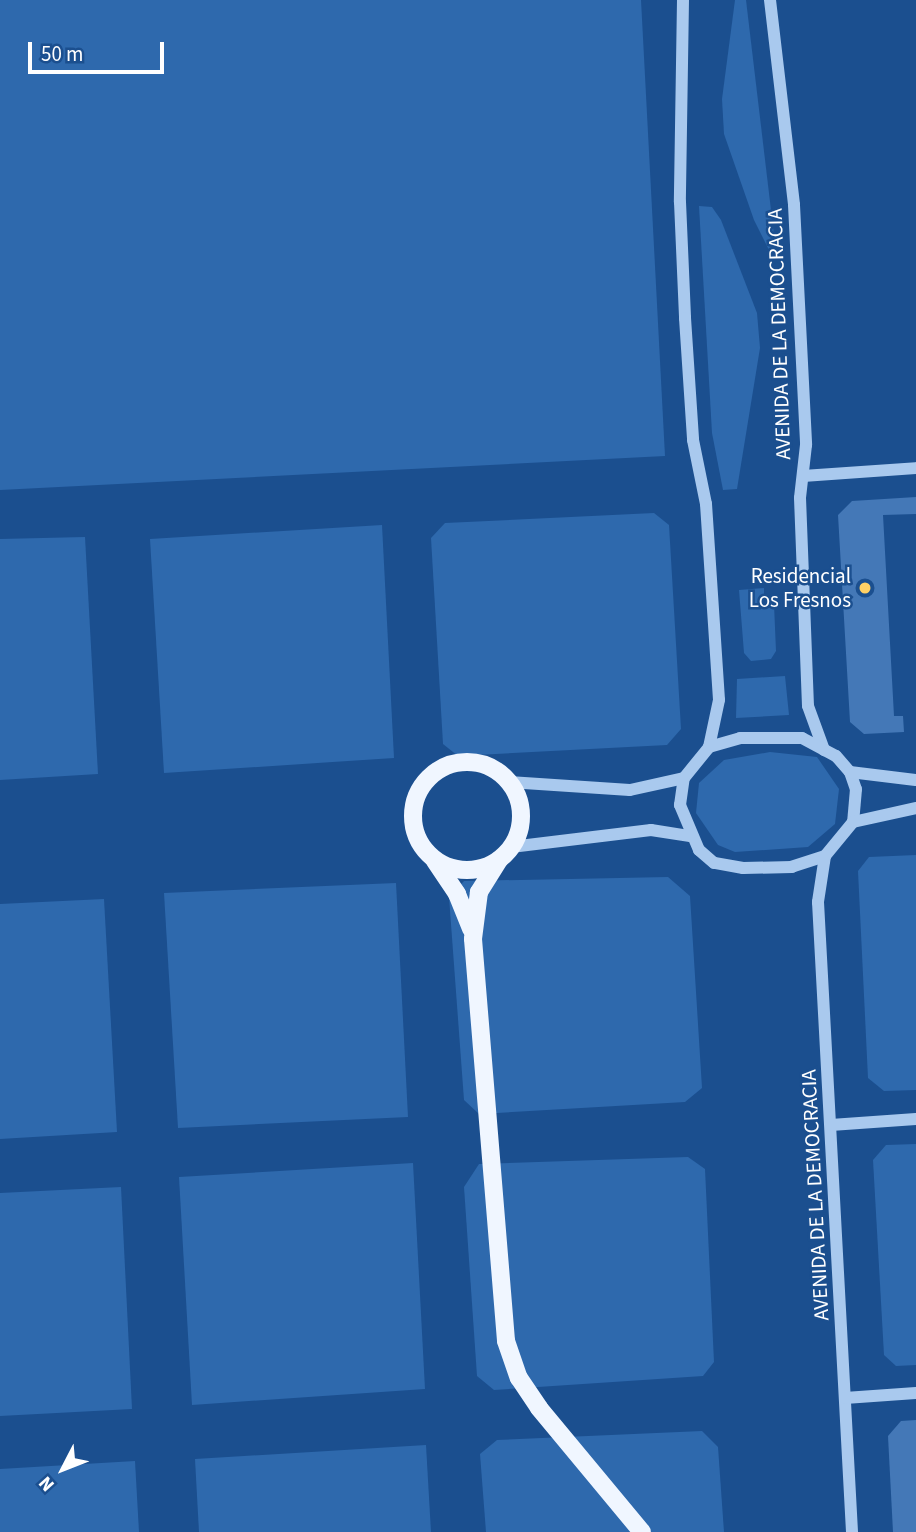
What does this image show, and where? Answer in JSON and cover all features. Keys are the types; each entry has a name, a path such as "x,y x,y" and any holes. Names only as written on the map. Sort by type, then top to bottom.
{"main road":[{"path":"473,939 457,894 420,843 413,817 419,790 430,776 445,766 478,764 509,782 521,814 505,853 479,892 473,939 506,1341 519,1378 539,1408 642,1532"},
{"path":"432,857 466,870 505,853"}],"street":[{"path":"683,0 685,305 693,440 706,504 719,700 709,747 684,778 680,805 689,836 715,863 743,868 792,867 825,856 853,822 856,789 850,772 824,750 802,738 772,737 709,747"},
{"name":"AVENIDA DE LA DEMOCRACIA","path":"770,0 794,205 806,445 803,476 808,706 824,750"},
{"path":"803,476 916,468"},
{"path":"850,772 916,780"},
{"path":"509,782 630,790 684,778"},
{"path":"853,822 916,808"},
{"path":"505,853 650,830 689,836"},
{"name":"AVENIDA DE LA DEMOCRACIA","path":"825,856 818,902 852,1532"},
{"path":"831,1125 916,1119"},
{"path":"845,1398 916,1393"}],"shaded area":[{"path":"0,0 641,0 665,456 0,490"},
{"path":"735,0 746,0 776,252 770,252 754,220 724,134 722,99"},
{"path":"699,206 712,207 721,220 757,313 760,348 737,489 723,490 712,433"},
{"path":"654,513 669,525 681,729 667,745 458,756 443,744 431,538 445,523"},
{"path":"382,525 394,758 164,773 150,539"},
{"path":"85,537 98,774 0,780 0,539"},
{"path":"764,588 764,603 774,604 776,651 771,659 751,661 744,653 739,590"},
{"path":"785,676 789,715 736,718 737,679"},
{"path":"770,752 817,757 839,789 835,824 808,847 735,852 718,845 696,813 699,783 724,760"},
{"path":"916,855 916,1090 884,1091 868,1078 858,871 869,857"},
{"path":"668,877 690,896 702,1088 685,1102 479,1114 464,1100 449,897 464,881"},
{"path":"396,883 408,1117 178,1128 164,893"},
{"path":"104,899 117,1132 0,1139 0,904"},
{"path":"916,1144 916,1365 896,1366 884,1355 873,1160 886,1145"},
{"path":"688,1157 705,1169 714,1362 703,1376 494,1390 477,1376 464,1187 479,1164"},
{"path":"413,1163 425,1389 192,1405 179,1177"},
{"path":"121,1187 132,1409 0,1416 0,1193"},
{"path":"702,1431 718,1447 724,1532 486,1532 480,1454 497,1440"},
{"path":"426,1445 431,1532 199,1532 195,1459"},
{"path":"135,1461 139,1532 0,1532 0,1469"}],"building":[{"name":"Residencial Los Fresnos","path":"916,497 916,514 883,515 894,716 903,716 904,732 864,734 850,722 838,515 852,501"},
{"path":"916,1420 916,1532 893,1532 888,1436 901,1421"}],"place":[{"name":"Residencial Los Fresnos","path":"865,588"}]}
